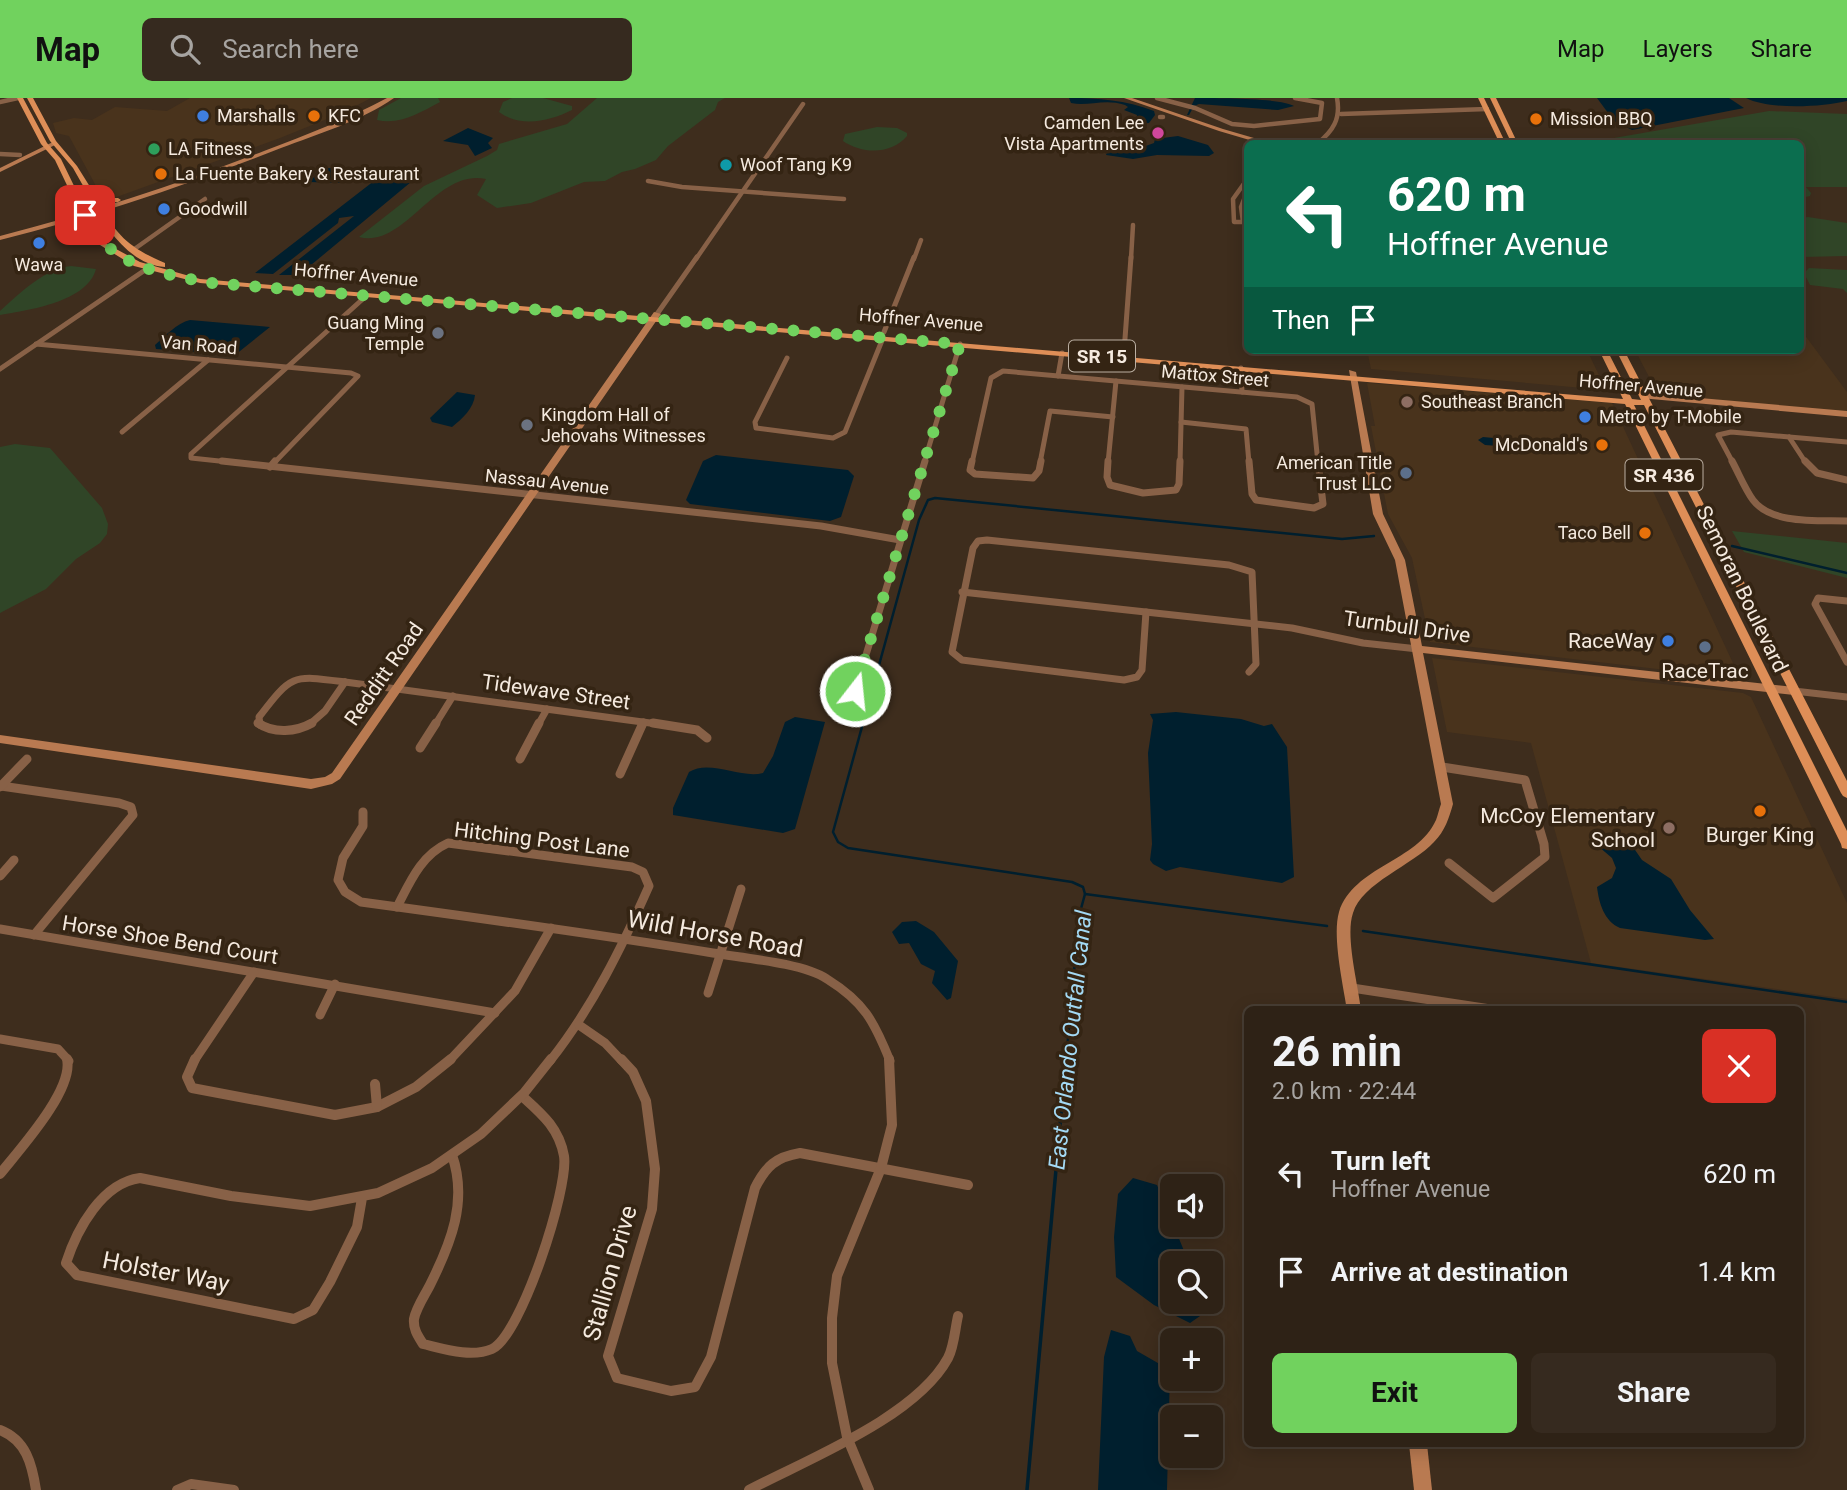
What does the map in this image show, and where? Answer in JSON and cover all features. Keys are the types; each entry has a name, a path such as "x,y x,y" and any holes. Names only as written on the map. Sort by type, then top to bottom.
{"main road":[{"name":"Hoffner Avenue","path":"19,98 45,145 58,159 102,244 122,257 148,268 211,283 362,294 446,304 883,335 989,347 1353,375"},
{"path":"1493,98 1514,140"},
{"name":"SR 15","path":"30,100 54,142"},
{"path":"1485,105 1499,111"},
{"path":"1485,105 1506,125"},
{"path":"1485,105 1501,140"},
{"name":"Hoffner Avenue","path":"54,142 78,171 114,236 133,250 170,268 234,281 851,335 921,336 1124,352 1645,400"},
{"path":"58,159 67,170 78,171"},
{"path":"65,221 86,216"},
{"path":"97,237 113,248 133,250"},
{"path":"122,257 146,260 170,268"},
{"path":"446,304 482,302"},
{"path":"511,309 551,307"},
{"path":"989,347 1050,346"},
{"path":"1062,353 1074,350 1124,352"},
{"name":"Semoran Boulevard","path":"1605,354 1847,844"},
{"name":"Semoran Boulevard","path":"1622,354 1847,793"},
{"path":"1688,522 1707,534 1720,547"}],"street":[{"path":"0,101 11,98"},
{"path":"0,101 19,98"},
{"path":"351,118 349,115 378,98"},
{"path":"95,206 227,162 332,120 378,98"},
{"path":"0,235 26,226 86,216 95,206 215,172 351,118 391,98"},
{"path":"1127,98 1259,140"},
{"path":"1157,98 1195,108 1230,124 1250,126 1320,119 1322,103 1301,102 1295,98"},
{"path":"1329,140 1339,129 1343,114 1340,98"},
{"path":"656,317 806,101"},
{"path":"1343,114 1392,116 1485,105"},
{"path":"1321,140 1335,127 1343,114"},
{"path":"0,168 20,155 54,142"},
{"path":"237,164 238,159 256,150"},
{"path":"0,168 31,151 52,152"},
{"path":"0,153 20,155"},
{"path":"215,172 225,167 227,162"},
{"path":"648,181 743,192 844,199"},
{"path":"1244,182 1233,200 1234,222 1243,222 1241,207 1244,199"},
{"path":"133,250 205,199"},
{"path":"0,235 65,221"},
{"path":"1124,352 1133,225"},
{"path":"786,358 755,422 756,428 833,438 845,432 921,240"},
{"path":"0,369 148,268"},
{"path":"286,367 362,294"},
{"name":"Redditt Road","path":"0,739 320,783 328,781 340,771 656,317"},
{"name":"Van Road","path":"36,344 351,373 358,376 270,467"},
{"path":"855,691 960,344"},
{"path":"1058,376 1062,353"},
{"path":"122,432 208,360"},
{"name":"Nassau Avenue","path":"286,367 191,454 191,458 821,526 900,540"},
{"path":"1241,368 1242,392"},
{"name":"Mattox Street","path":"1113,417 1050,411 1039,471 1033,478 975,474 970,470 990,378 1003,371 1242,392 1306,399 1312,404 1323,504 1314,508 1256,500 1252,494 1246,429 1181,422"},
{"path":"1353,375 1375,501 1383,525 1401,559 1447,804 1446,817 1440,829 1355,896 1346,913 1354,1006"},
{"path":"1116,382 1107,477 1110,485 1119,489 1167,494 1176,490 1179,484 1182,387"},
{"name":"Hoffner Avenue","path":"1645,400 1847,414"},
{"name":"Hoffner Avenue","path":"1645,400 1847,420"},
{"path":"1847,442 1722,433 1717,435 1761,509 1783,515 1847,521"},
{"path":"1789,438 1810,471 1833,479 1847,480"},
{"path":"1146,612 1142,670 1137,677 1124,680 962,660 952,652 951,644 973,548 978,541 987,540 1240,567 1252,572 1256,664 1249,672"},
{"name":"Turnbull Drive","path":"962,592 1315,631 1363,643 1847,697"},
{"path":"1847,601 1818,598 1815,604 1847,662"},
{"name":"Tidewave Street","path":"345,682 308,728 298,732 263,727 258,723 259,717 289,682 305,677 345,682 397,689 453,696 697,730 707,738"},
{"path":"420,748 453,696"},
{"path":"520,759 547,709"},
{"path":"620,774 644,722"},
{"path":"0,787 27,760"},
{"path":"1442,767 1525,780 1544,844 1545,858 1493,898 1449,863"},
{"path":"0,787 119,803 131,807 133,815 34,935"},
{"name":"Wild Horse Road","path":"363,812 363,826 343,858 338,880 345,892 361,902 627,939 784,965 825,977 859,1004 874,1022 891,1064 892,1125 881,1168 837,1276 832,1318 832,1363 847,1437 869,1490"},
{"name":"Hitching Post Lane","path":"397,907 425,857 435,847 447,843 632,867 643,872 649,886 627,939"},
{"path":"0,876 14,860"},
{"path":"708,993 741,889"},
{"path":"254,972 188,1070 187,1077 192,1088 335,1115 377,1107 416,1087 447,1063 515,990 533,964 551,928"},
{"name":"Horse Shoe Bend Court","path":"0,929 495,1013"},
{"name":"Holster Way","path":"362,1198 357,1227 330,1282 313,1310 294,1319 77,1275 66,1263 69,1249 109,1192 124,1181 140,1178 264,1201 316,1206 362,1198 407,1182 452,1155 522,1096 579,1026 627,939"},
{"path":"320,1015 335,984"},
{"path":"1352,988 1454,1006"},
{"name":"Stallion Drive","path":"579,1026 605,1043 633,1072 646,1101 652,1137 655,1169 652,1209 608,1356 617,1378 671,1391 695,1387 711,1357 755,1188 765,1168 779,1156 800,1153 881,1168"},
{"path":"0,1039 58,1049 69,1061 67,1078 0,1174"},
{"path":"375,1084 377,1107"},
{"path":"452,1155 457,1163 461,1211 415,1318 415,1331 422,1345 481,1352 501,1343 520,1309 556,1216 565,1170 560,1138 544,1116 522,1096"},
{"path":"881,1168 968,1185"},
{"path":"749,1490 887,1418 920,1392 949,1357 958,1316"},
{"path":"0,1430 12,1433 30,1458 36,1490"},
{"path":"1418,1447 1423,1490"},
{"path":"177,1490 191,1484 234,1490"}],"shaded area":[{"path":"190,98 371,98 280,138 111,199 103,199 69,136 56,133 53,123 74,118 92,120 115,107 167,111"},
{"path":"1804,334 1847,392 1847,413 1658,394 1637,354 1804,354"},
{"path":"1368,354 1589,354 1606,390 1371,369"},
{"path":"1367,383 1612,403 1739,676 1734,678 1430,642 1412,558 1388,514 1371,426 1375,426"},
{"name":"McCoy Elementary School","path":"1432,658 1743,693 1751,697 1847,903 1847,999 1591,963 1531,743 1447,732"}],"green space":[{"path":"401,98 438,98 440,102 402,119 377,120 379,110"},
{"path":"512,98 543,98 572,106 572,110 545,120 517,120 499,112 503,102"},
{"path":"597,98 725,98 718,102 715,110 668,146 656,160 605,181 584,182 531,203 497,208 477,195 486,179 468,179 452,185 391,231 376,238 359,237 424,186 487,156 497,150 499,144 567,124"},
{"path":"1769,111 1847,114 1847,187 1806,187 1811,193 1804,197 1804,140 1614,138"},
{"path":"877,127 897,128 907,133 907,136 893,147 876,150 859,148 843,141 845,134"},
{"path":"1804,218 1847,223 1847,256 1804,257"},
{"path":"71,266 96,269 90,280 69,297 41,307 0,315 0,311 33,283 52,271"},
{"path":"1809,268 1847,270 1847,293 1843,289 1810,285 1804,273"},
{"path":"15,444 50,448 102,508 108,524 107,534 100,543 76,559 46,589 0,613 0,447"},
{"path":"1732,531 1847,543 1847,578 1744,552"}],"water":[{"path":"1069,98 1122,102 1154,111 1155,115 1149,123 1136,124 1137,115 1124,110 1128,107 1125,105 1110,102 1077,104 1071,103"},
{"path":"1195,98 1263,100 1294,106 1278,110 1199,104 1187,115"},
{"path":"1597,98 1729,98 1744,108 1632,130 1614,121"},
{"path":"1746,98 1847,98 1847,101 1796,106 1768,104"},
{"path":"468,128 493,138 488,143 492,148 475,156 468,145 443,141"},
{"path":"1178,136 1208,145 1214,153 1209,156 1157,155 1133,159 1106,155 1108,150 1132,151 1154,143 1155,139"},
{"path":"325,168 367,171 349,183 308,182"},
{"path":"383,174 417,177 299,275 279,275 354,216 339,218 338,223 273,274 255,273"},
{"path":"190,320 270,327 235,355 156,349 155,345 167,334"},
{"path":"457,392 475,395 467,413 452,427 432,422 430,418"},
{"path":"1483,437 1549,443 1554,450 1485,445 1478,440"},
{"path":"716,455 848,470 854,476 841,517 830,521 690,504 686,500 703,461"},
{"path":"1176,712 1241,719 1264,726 1272,724 1287,747 1294,877 1282,883 1180,867 1166,871 1150,860 1152,844 1148,753 1153,720 1150,714"},
{"path":"795,717 825,722 795,829 783,833 673,815 673,808 689,772 716,768 745,774 763,773 773,756 785,722"},
{"path":"1598,840 1633,847 1642,860 1671,879 1690,910 1714,939 1705,940 1614,925 1603,911 1597,887 1612,878 1616,868 1612,858 1598,846"},
{"path":"916,921 934,932 958,961 951,998 947,1000 932,983 935,971 921,964 909,943 899,944 892,932 902,922"},
{"path":"1133,1178 1157,1185 1160,1192 1160,1237 1178,1237 1184,1251 1160,1251 1160,1308 1116,1277 1114,1237 1118,1194"},
{"path":"1172,1314 1200,1314 1190,1323"},
{"path":"1111,1330 1130,1336 1137,1351 1160,1364 1160,1391 1169,1391 1169,1405 1160,1405 1160,1468 1168,1468 1167,1490 1098,1490 1104,1357"}],"waterway":[{"name":"East Orlando Outfall Canal","path":"1085,894 1083,887 1072,882 848,848 838,842 833,832 919,520 928,500 935,498 1342,539 1374,536"},
{"name":"East Orlando Outfall Canal","path":"1732,546 1847,573"},
{"name":"East Orlando Outfall Canal","path":"1066,1061 1079,916 1085,894"},
{"path":"1085,894 1327,926"},
{"path":"1363,931 1847,1002"},
{"name":"East Orlando Outfall Canal","path":"1027,1490 1066,1059"}],"place":[{"name":"Marshalls","path":"203,116"},
{"name":"KFC","path":"314,116"},
{"name":"Mission BBQ","path":"1536,119"},
{"name":"Camden Lee Vista Apartments","path":"1158,133"},
{"name":"LA Fitness","path":"154,149"},
{"name":"Woof Tang K9","path":"726,165"},
{"name":"La Fuente Bakery & Restaurant","path":"161,174"},
{"name":"Goodwill","path":"164,209"},
{"name":"Wawa","path":"39,243"},
{"name":"Guang Ming Temple","path":"438,333"},
{"name":"Southeast Branch","path":"1407,402"},
{"name":"Metro by T-Mobile","path":"1585,417"},
{"name":"Kingdom Hall of Jehovahs Witnesses","path":"527,425"},
{"name":"McDonald's","path":"1602,445"},
{"name":"American Title Trust LLC","path":"1406,473"},
{"name":"Taco Bell","path":"1645,533"},
{"name":"RaceWay","path":"1668,641"},
{"name":"RaceTrac","path":"1705,647"},
{"name":"Burger King","path":"1760,811"},
{"name":"McCoy Elementary School","path":"1669,828"}],"route":[{"path":"85,215 102,244 122,257 166,274 211,283 960,344 855,691"}]}
